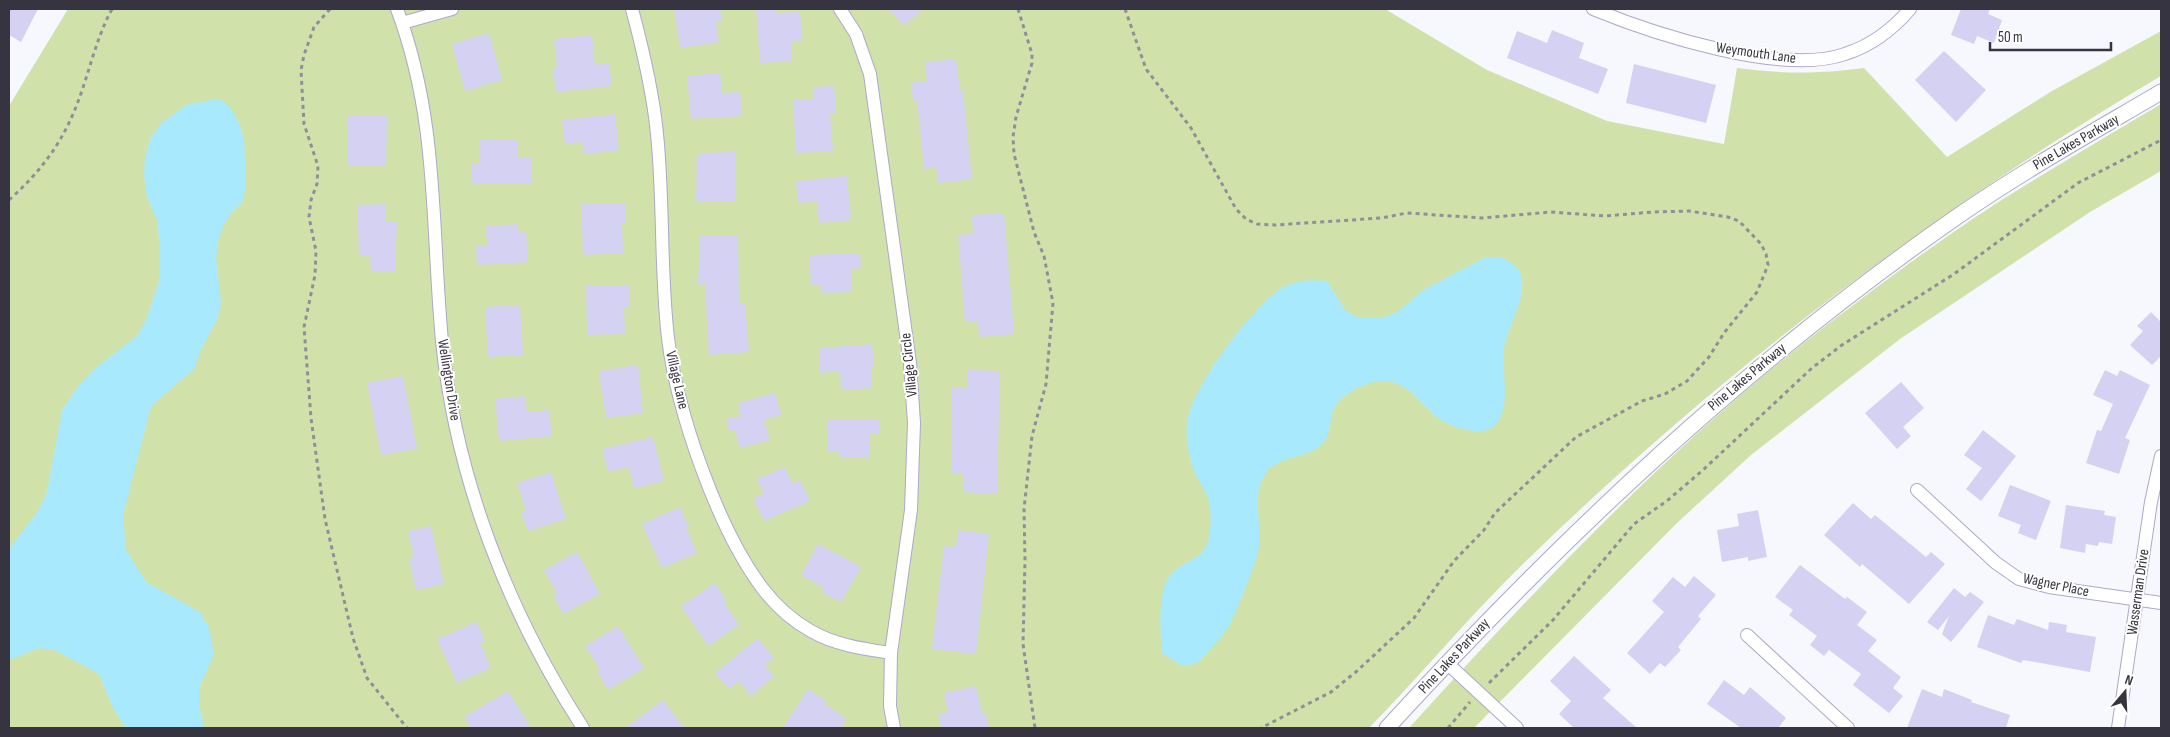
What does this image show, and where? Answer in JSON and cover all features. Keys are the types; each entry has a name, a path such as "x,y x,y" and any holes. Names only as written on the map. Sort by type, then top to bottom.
{"street":[{"name":"Wellington Drive","path":"397,9 418,81 430,141 442,344 454,416 466,466 478,509 501,576 538,652 583,728"},
{"path":"402,23 452,9"},
{"name":"Village Lane","path":"632,9 645,59 657,131 661,177 662,278 669,346 683,407 703,471 725,522 749,566 763,589 782,609 802,626 821,637 855,647 891,653"},
{"name":"Village Circle","path":"840,9 856,34 870,74 912,384 914,478 891,653 890,706 894,728"},
{"name":"Weymouth Lane","path":"1593,9 1695,44 1752,54 1809,60 1829,58 1860,48 1888,30 1910,9"},
{"name":"Pine Lakes Parkway","path":"1387,728 1525,582 1632,478 1760,364 1841,301 1960,214 2012,180 2161,92"},
{"name":"Wasserman Drive","path":"2118,728 2151,502 2161,456"},
{"name":"Wagner Place","path":"1918,490 1996,563 2019,579 2049,587 2161,603"},
{"path":"1748,635 1848,728"},
{"path":"1447,663 1517,728"}],"path":[{"path":"9,200 34,178 44,165 73,114 102,26 112,9"},
{"path":"330,9 314,27 301,70 304,124 318,166 317,184 311,200 309,217 316,250 315,275 304,327 311,418 325,520 353,638 367,678 407,728"},
{"path":"1018,9 1032,54 1032,63 1016,117 1013,137 1014,154 1034,232 1044,256 1053,303 1046,384 1032,436 1024,509 1025,560 1022,644 1035,728"},
{"path":"1125,9 1146,69 1191,128 1236,209 1246,219 1258,224 1275,225 1359,220 1407,213 1487,218 1551,212 1605,216 1652,212 1688,212 1728,217 1738,221 1761,244 1766,254 1768,265 1757,292 1724,333 1705,363 1687,382 1665,394 1642,401 1576,437 1494,513 1484,530 1454,561 1414,618 1357,671 1331,692 1261,728"},
{"path":"1487,685 1552,620 1634,524 1668,500 1703,470 1812,368 1842,345 1954,274 2078,183 2161,140"},
{"path":"1448,728 1472,700"}],"green space":[{"path":"68,9 1385,9 1487,70 1607,121 1724,144 1737,68 1800,72 1864,68 1947,157 2052,91 2161,31 2161,76 1991,183 1909,240 1750,362 1673,426 1525,562 1369,728 9,728 9,106"},
{"path":"2161,104 2161,171 2090,212 1900,339 1751,455 1677,523 1474,728 1409,728 1558,568 1662,466 1771,369 1853,305 1955,231 2007,196"}],"water":[{"path":"220,99 230,107 239,123 244,139 246,184 242,203 230,214 218,241 216,258 221,302 217,320 200,351 195,368 151,406 123,515 126,550 146,582 200,612 209,628 214,654 199,688 199,706 204,728 126,728 114,710 99,674 55,650 39,648 9,660 9,549 38,511 47,492 62,410 76,389 94,369 137,336 147,318 159,281 160,248 157,220 147,197 144,176 145,157 150,139 162,122 188,104"},
{"path":"1498,257 1512,263 1520,272 1522,283 1521,296 1504,347 1504,408 1500,419 1494,427 1477,431 1462,429 1441,420 1410,392 1395,383 1387,381 1377,381 1364,385 1349,393 1335,406 1327,436 1320,446 1305,454 1281,461 1274,465 1263,478 1258,496 1260,534 1258,552 1244,592 1227,629 1200,661 1195,664 1182,666 1162,653 1161,610 1167,580 1177,568 1194,559 1203,551 1207,545 1210,532 1210,506 1204,488 1196,476 1192,464 1187,444 1187,424 1191,409 1210,371 1239,331 1268,299 1285,286 1297,282 1309,280 1327,281 1346,311 1357,317 1385,317 1399,311 1423,290 1484,258"}],"building":[{"path":"9,9 38,9 21,42 9,35"},
{"path":"674,9 720,9 722,21 716,22 719,42 680,48"},
{"path":"756,9 775,9 775,13 800,12 802,41 791,42 792,61 760,63"},
{"path":"889,9 923,9 904,26"},
{"path":"1961,9 1990,9 1988,14 2002,20 1994,43 1977,36 1974,44 1951,35"},
{"path":"1552,30 1584,43 1579,58 1608,69 1598,94 1507,58 1517,31 1547,43"},
{"path":"489,33 502,80 465,91 452,44"},
{"path":"592,35 595,65 609,63 612,86 556,92 553,67 557,67 554,39"},
{"path":"1944,51 1986,90 1956,122 1915,80"},
{"path":"956,59 960,91 963,90 972,179 938,183 936,167 924,169 917,100 913,101 911,83 927,81 925,62"},
{"path":"1634,64 1716,85 1706,123 1626,103"},
{"path":"720,73 722,93 740,92 742,116 691,119 687,76"},
{"path":"834,86 836,114 830,114 833,151 796,153 793,100 814,99 814,87"},
{"path":"615,114 619,150 584,154 582,142 565,144 562,120"},
{"path":"347,115 387,115 386,166 348,166"},
{"path":"480,139 518,140 518,158 531,158 531,184 472,183 472,164 480,164"},
{"path":"735,152 736,201 696,202 697,153"},
{"path":"847,176 851,220 819,223 817,201 798,203 796,181"},
{"path":"625,203 626,224 622,224 623,253 583,255 581,204"},
{"path":"385,204 385,222 397,222 395,271 371,272 370,255 359,255 357,205"},
{"path":"1004,213 1014,334 979,337 978,321 965,322 958,235 973,234 972,215"},
{"path":"518,224 518,232 526,231 528,262 477,265 476,246 487,246 486,226"},
{"path":"738,235 739,304 745,303 749,352 709,355 705,284 698,285 700,236"},
{"path":"860,253 861,268 851,269 852,292 821,293 821,286 811,286 809,255"},
{"path":"586,286 629,286 629,307 624,307 625,334 587,335"},
{"path":"520,305 523,355 488,357 485,307"},
{"path":"2151,312 2161,322 2161,356 2152,365 2130,345 2143,331 2137,326"},
{"path":"872,344 874,367 871,367 872,388 841,390 840,371 820,373 819,348"},
{"path":"638,365 643,413 606,418 599,371"},
{"path":"967,370 1000,371 997,494 963,492 964,474 951,474 952,388 967,388"},
{"path":"2105,370 2117,376 2120,370 2150,385 2125,438 2130,440 2119,474 2086,463 2097,430 2101,431 2113,404 2093,395"},
{"path":"403,376 417,449 381,455 367,383"},
{"path":"1901,382 1924,408 1903,427 1911,436 1897,449 1865,413"},
{"path":"775,393 781,415 764,420 770,440 740,448 735,430 730,432 726,419 741,416 738,403"},
{"path":"525,396 527,412 549,410 552,436 499,441 495,399"},
{"path":"879,419 879,434 869,434 869,457 839,457 839,451 828,452 828,420"},
{"path":"1983,430 2016,456 1981,501 1966,489 1982,468 1964,455"},
{"path":"653,437 664,481 634,488 629,467 608,472 602,449"},
{"path":"785,467 792,483 800,480 810,501 764,521 753,498 764,494 757,479"},
{"path":"551,472 566,519 528,531 521,512 526,510 517,483"},
{"path":"2010,485 2051,501 2036,540 2018,533 2021,525 1998,516"},
{"path":"1853,503 1871,519 1875,515 1926,557 1931,552 1945,564 1909,604 1862,564 1860,567 1824,535"},
{"path":"2066,505 2105,511 2104,515 2116,517 2112,544 2099,542 2098,546 2086,544 2085,553 2060,548"},
{"path":"680,507 689,527 686,528 697,553 662,568 642,524"},
{"path":"1758,510 1767,557 1748,561 1748,557 1722,562 1717,530 1739,526 1737,514"},
{"path":"431,526 444,584 416,590 409,559 414,558 408,531"},
{"path":"958,530 989,534 976,654 932,649 944,546 956,547"},
{"path":"818,544 861,567 841,602 822,592 824,588 801,575"},
{"path":"577,552 600,594 563,614 553,595 557,593 544,570"},
{"path":"1800,565 1845,599 1847,597 1867,612 1857,625 1877,640 1868,651 1901,677 1893,688 1903,696 1889,713 1853,685 1861,674 1829,650 1824,656 1810,645 1817,636 1789,615 1793,610 1775,597"},
{"path":"1694,576 1716,595 1698,616 1701,619 1678,647 1681,650 1665,667 1660,663 1650,674 1627,653 1664,612 1652,601 1673,577 1685,587"},
{"path":"715,583 727,601 724,603 739,625 708,646 681,606"},
{"path":"1954,588 1965,597 1970,592 1984,602 1951,642 1942,634 1949,616 1938,630 1927,622"},
{"path":"1988,615 2014,625 2017,619 2048,630 2049,622 2067,625 2066,632 2096,637 2090,672 2023,660 2021,663 1977,647"},
{"path":"477,622 485,641 480,643 491,668 457,683 437,639"},
{"path":"618,626 644,668 608,690 597,671 600,669 585,646"},
{"path":"758,638 774,658 765,665 774,676 751,696 739,681 729,689 715,673"},
{"path":"1574,656 1611,690 1603,698 1637,728 1574,728 1559,714 1571,701 1550,681"},
{"path":"1724,680 1744,695 1750,687 1786,718 1778,728 1741,728 1707,704"},
{"path":"976,686 982,714 986,713 989,728 941,728 938,714 948,712 944,693"},
{"path":"808,689 826,701 824,704 847,719 841,728 783,728"},
{"path":"1922,689 1942,697 1944,689 1972,700 1971,702 2010,715 2006,728 1907,728"},
{"path":"508,691 531,728 471,728 464,717"},
{"path":"663,700 684,728 625,728"}]}
